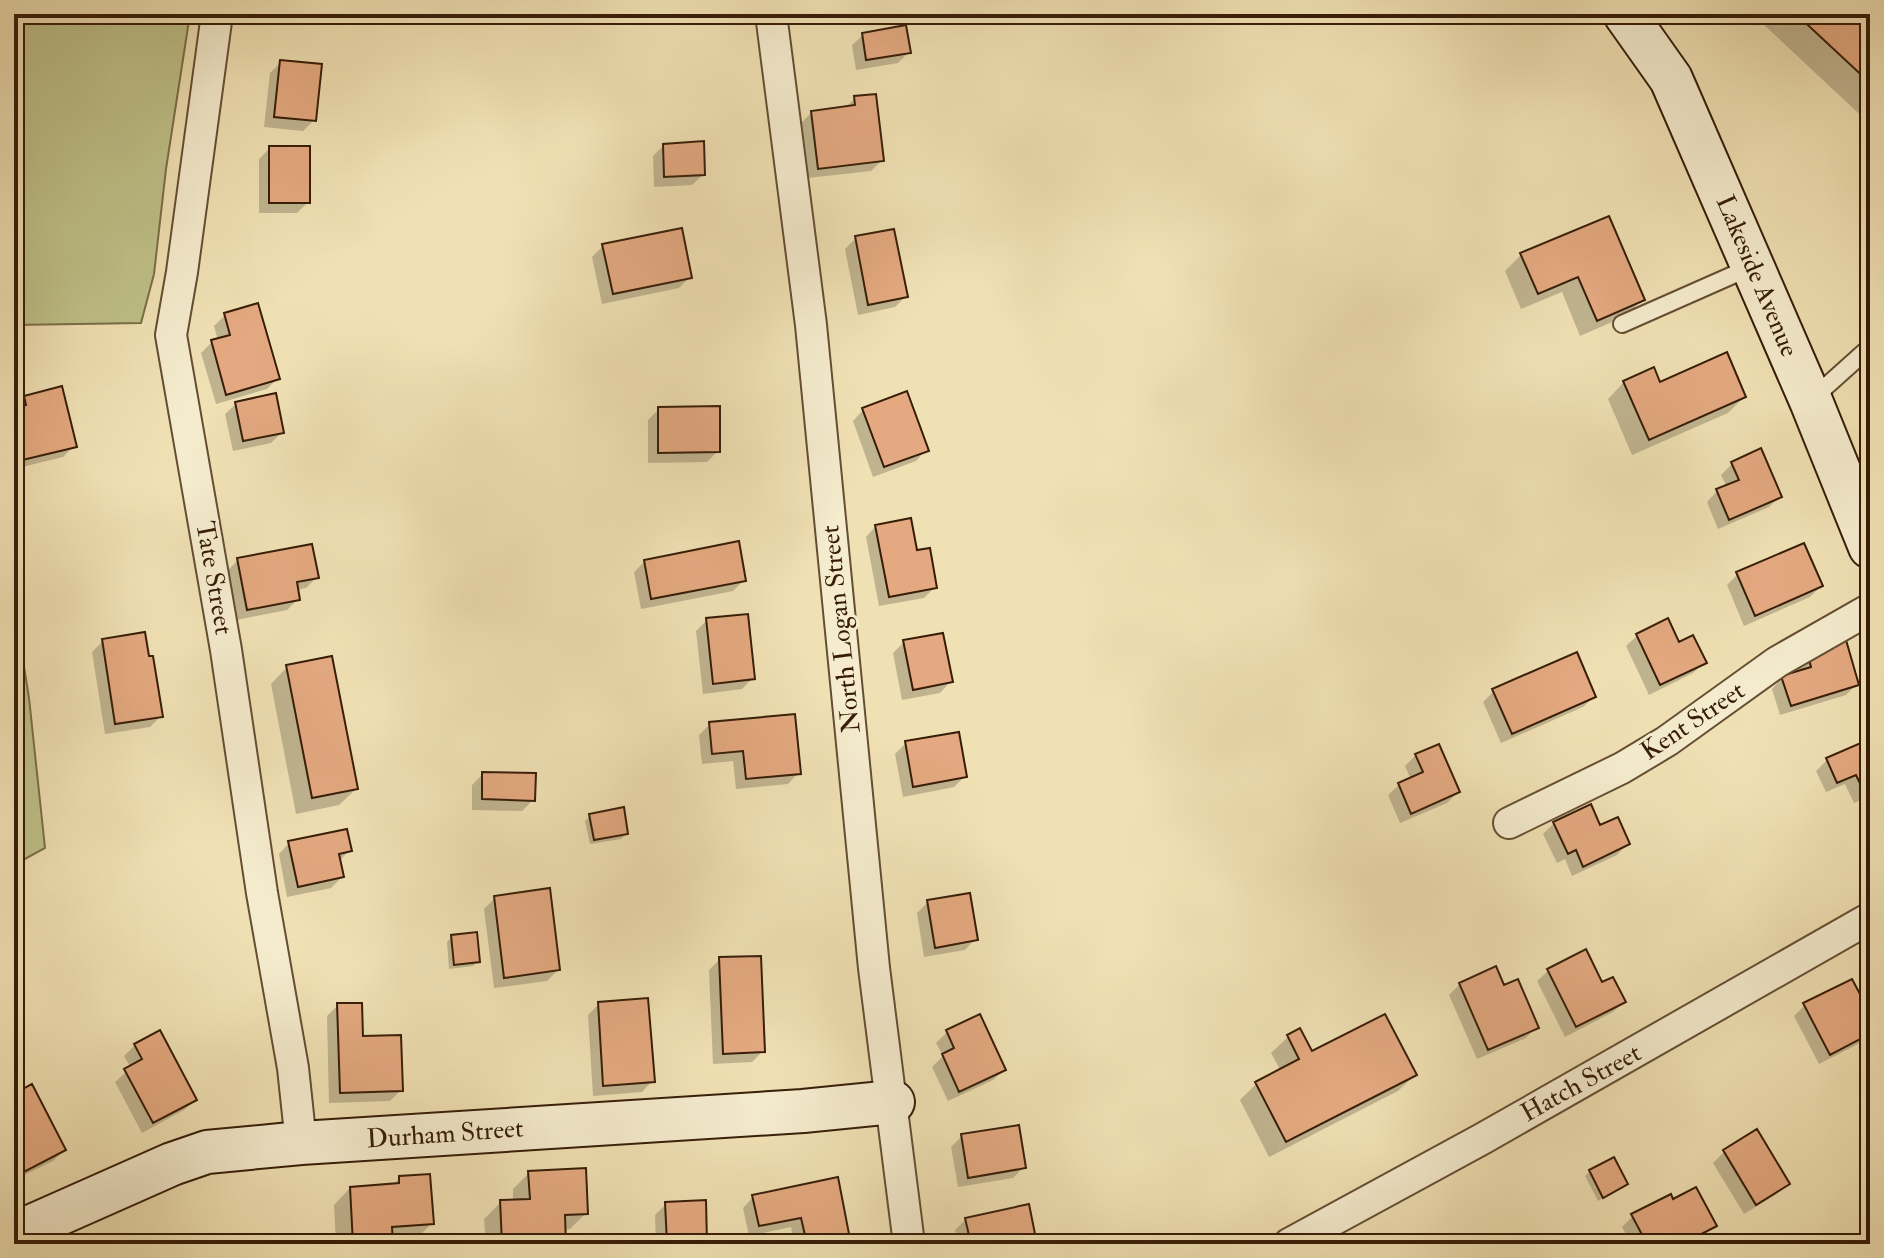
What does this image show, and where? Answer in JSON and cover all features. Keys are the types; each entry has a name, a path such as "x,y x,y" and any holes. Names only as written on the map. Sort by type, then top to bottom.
{"street":[{"name":"Tate Street","path":"217,14 171,335 226,650 262,893 293,1068 301,1143"},
{"name":"North Logan Street","path":"771,14 811,325 874,968 909,1244"},
{"name":"Lakeside Avenue","path":"1625,14 1671,79 1811,401 1870,547"},
{"name":"Kent Street","path":"1509,823 1656,748 1777,662 1870,609"},
{"name":"Hatch Street","path":"1289,1244 1482,1139 1870,918"},
{"name":"Durham Street","path":"39,1232 172,1164 207,1152 301,1143 803,1111 893,1102"}],"lane":[{"path":"1622,324 1753,266"},
{"path":"1811,401 1870,347"}],"green space":[{"path":"14,14 190,14 166,169 154,274 141,323 14,325"},
{"path":"14,604 29,698 45,848 14,865"}],"building":[{"path":"1796,14 1870,14 1870,83"},
{"path":"906,25 911,53 866,60 862,33"},
{"path":"280,60 322,64 316,121 274,117"},
{"path":"876,94 884,161 818,169 811,111 855,105 854,96"},
{"path":"704,141 705,175 664,177 663,144"},
{"path":"269,146 310,146 310,203 269,203"},
{"path":"1609,216 1645,300 1597,321 1578,277 1538,294 1520,253"},
{"path":"682,228 692,278 613,294 602,244"},
{"path":"894,229 908,297 868,305 855,236"},
{"path":"258,303 280,379 226,395 211,340 230,335 224,313"},
{"path":"1727,352 1746,397 1649,440 1623,381 1654,367 1660,382"},
{"path":"62,386 77,447 14,462 14,408 26,405 24,396"},
{"path":"907,391 929,451 884,467 862,408"},
{"path":"276,393 284,433 243,441 235,402"},
{"path":"720,406 720,452 658,453 658,407"},
{"path":"1761,448 1782,497 1729,520 1716,489 1739,480 1731,462"},
{"path":"911,518 917,550 930,548 937,588 889,597 875,525"},
{"path":"739,541 746,581 651,599 644,560"},
{"path":"1804,543 1823,586 1755,616 1736,572"},
{"path":"312,544 319,578 297,582 300,600 247,610 237,558"},
{"path":"748,614 755,679 713,684 706,618"},
{"path":"1668,618 1679,642 1693,635 1707,663 1660,685 1636,634"},
{"path":"145,632 149,656 153,656 163,717 115,724 102,639"},
{"path":"943,633 953,682 913,690 903,640"},
{"path":"1846,640 1859,685 1791,706 1781,676 1811,667 1807,651"},
{"path":"1577,652 1596,697 1512,734 1492,689"},
{"path":"332,656 358,789 312,798 286,665"},
{"path":"795,714 801,774 746,779 743,751 712,754 709,722"},
{"path":"959,732 967,777 913,787 905,741"},
{"path":"1870,739 1870,792 1865,794 1856,775 1837,783 1826,758"},
{"path":"1439,744 1460,792 1411,814 1398,783 1423,772 1415,754"},
{"path":"482,772 536,773 535,801 482,799"},
{"path":"1591,804 1600,825 1618,817 1630,844 1583,867 1576,850 1568,854 1553,822"},
{"path":"624,807 628,834 594,840 589,814"},
{"path":"347,829 352,851 339,854 344,877 298,887 288,841"},
{"path":"550,888 560,970 504,978 494,896"},
{"path":"970,893 978,940 935,948 927,900"},
{"path":"477,932 480,962 454,965 451,935"},
{"path":"1586,949 1602,982 1613,977 1626,1002 1576,1027 1547,969"},
{"path":"761,956 765,1052 723,1054 719,957"},
{"path":"1496,966 1504,985 1518,979 1539,1028 1488,1050 1459,983"},
{"path":"1852,979 1870,1013 1870,1034 1830,1055 1803,1003"},
{"path":"648,998 655,1082 603,1086 598,1002"},
{"path":"337,1003 362,1003 363,1036 401,1035 403,1091 340,1093"},
{"path":"980,1014 1006,1070 959,1092 942,1054 954,1048 946,1030"},
{"path":"1385,1014 1417,1075 1286,1142 1255,1082 1299,1059 1287,1035 1300,1028 1312,1051"},
{"path":"160,1030 197,1100 153,1123 124,1069 142,1059 134,1044"},
{"path":"32,1084 66,1150 22,1173 14,1157 14,1094"},
{"path":"1019,1125 1026,1168 968,1178 961,1134"},
{"path":"1757,1129 1790,1184 1756,1205 1723,1150"},
{"path":"1614,1157 1628,1184 1603,1198 1589,1170"},
{"path":"586,1168 588,1214 565,1215 566,1244 502,1244 500,1200 530,1199 528,1171"},
{"path":"430,1174 434,1224 392,1227 393,1244 353,1244 350,1187 399,1183 399,1176"},
{"path":"838,1177 850,1239 828,1244 807,1244 801,1218 759,1226 752,1195"},
{"path":"1696,1187 1717,1226 1682,1244 1647,1244 1631,1214 1671,1194 1673,1199"},
{"path":"706,1200 707,1244 667,1244 665,1202"},
{"path":"1029,1204 1037,1244 971,1244 965,1218"}]}
